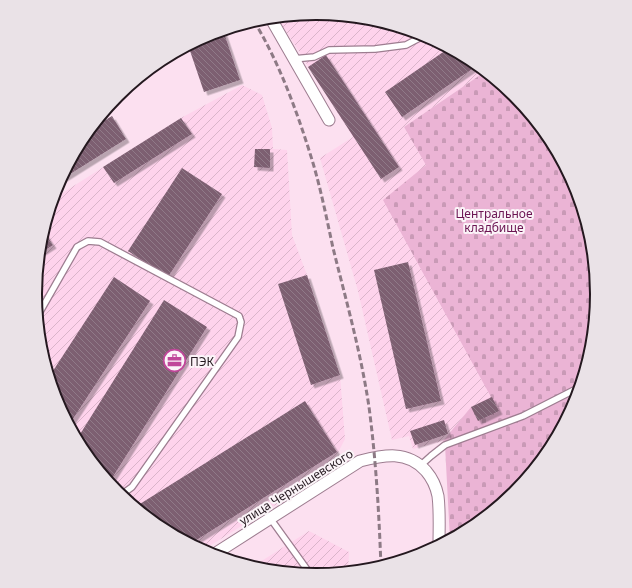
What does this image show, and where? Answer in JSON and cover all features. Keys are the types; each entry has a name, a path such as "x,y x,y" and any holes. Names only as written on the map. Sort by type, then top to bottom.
{"street":[{"path":"273,23 329,120"},
{"name":"улица Чернышевского","path":"220,550 360,461 387,455 405,457 421,465"},
{"path":"421,465 432,478 438,495 439,539"}],"lane":[{"path":"293,58 314,57 329,50 374,49 406,45 416,39"},
{"path":"43,307 77,247 88,241 100,242 239,316 241,322 238,337 132,487 126,492"},
{"path":"421,465 445,445 523,416 572,391"},
{"path":"270,518 306,567"}],"shaded area":[{"path":"316,20 352,22 387,29 437,48 480,75 404,127 427,165 384,200 492,397 471,407 443,441 413,449 409,436 392,440 358,291 320,158 353,137 280,22"},
{"path":"242,85 262,95 272,128 273,149 287,150 292,235 307,275 340,375 345,439 328,472 209,546 179,531 149,511 122,488 99,461 79,431 63,399 51,365 44,330 42,294 44,258 51,223 61,194 181,118"},
{"path":"309,531 349,552 348,566 316,568 280,566 260,562"}],"green space":[{"name":"Центральное кладбище","path":"480,75 497,88 522,113 544,142 553,157 569,189 581,223 588,258 590,294 588,330 581,365 562,415 544,446 510,488 483,511 450,533 445,445 443,441 471,407 491,397 383,200 426,165 404,127"}],"building":[{"path":"225,36 240,80 204,92 190,51"},
{"path":"444,52 472,69 402,117 385,92"},
{"path":"326,55 399,167 381,179 308,67"},
{"path":"112,116 126,139 69,175 88,142 104,121"},
{"path":"181,118 192,134 114,183 103,167"},
{"path":"255,149 270,149 270,168 254,167"},
{"path":"182,168 222,194 168,277 128,251"},
{"path":"48,237 53,245 45,250"},
{"path":"408,262 441,401 406,409 374,270"},
{"path":"307,275 340,375 311,385 278,284"},
{"path":"114,277 150,301 73,420 63,399 53,371"},
{"path":"164,300 207,327 112,478 88,446 80,433"},
{"path":"492,397 499,411 478,421 471,407"},
{"path":"305,401 337,452 196,540 164,522 140,504"},
{"path":"444,420 448,434 415,445 410,431"}],"railway":[{"path":"257,26 272,54 295,108 313,163 358,347 369,407 377,487 381,560"}],"place":[{"name":"ПЭК","path":"175,361"}]}
